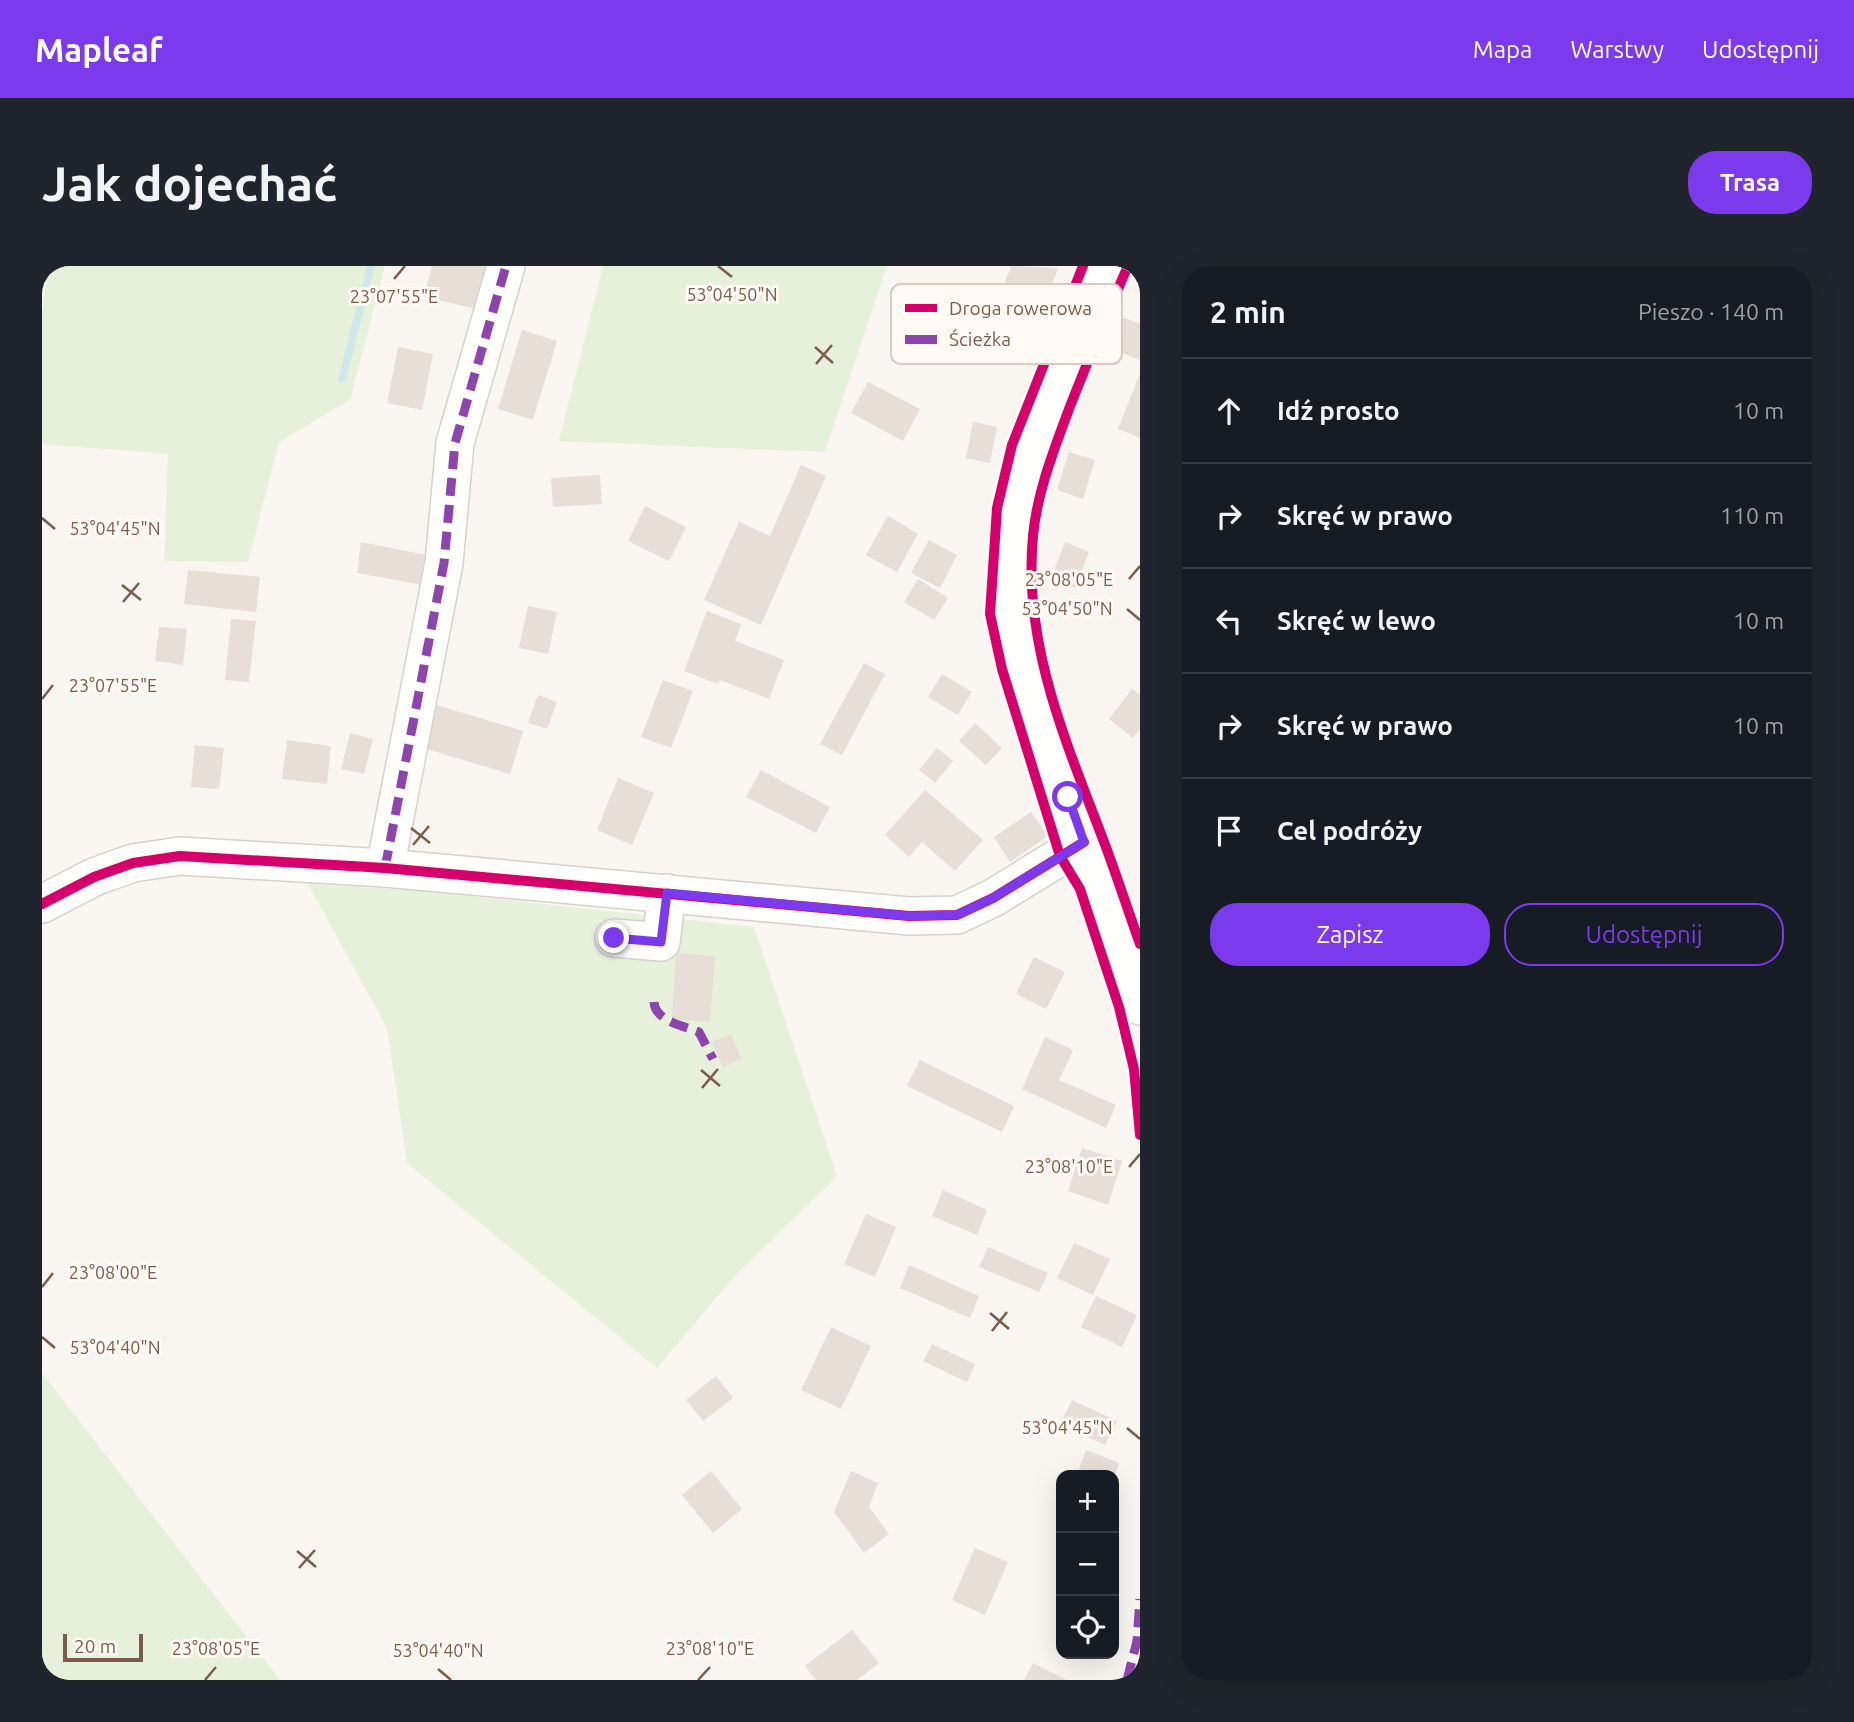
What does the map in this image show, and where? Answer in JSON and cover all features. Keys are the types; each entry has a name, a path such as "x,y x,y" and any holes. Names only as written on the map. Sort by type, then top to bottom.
{"street":[{"path":"385,868 443,563 455,443 506,266"},
{"path":"1102,284 1109,266"},
{"path":"1068,364 1030,457 1017,515 1012,583 1021,663 1081,793 1084,842 1110,877 1140,1006"},
{"path":"42,904 94,877 133,863 180,856 385,868 909,916 957,915 993,898 1084,842"},
{"path":"614,938 661,942 667,893"}],"green space":[{"path":"49,266 385,266 350,400 279,442 248,562 164,561 168,454 42,444 42,311"},
{"path":"603,266 887,266 825,452 559,441"},
{"path":"308,884 422,891 754,927 837,1176 733,1278 657,1368 407,1163 387,1028"},
{"path":"42,1373 280,1680 42,1680"}],"building":[{"path":"432,266 488,266 477,309 424,297"},
{"path":"1011,266 1058,268 1052,284 1004,284"},
{"path":"1122,317 1140,324 1140,360 1122,353"},
{"path":"522,330 557,341 533,420 498,409"},
{"path":"398,347 433,354 422,410 387,403"},
{"path":"1140,373 1140,438 1118,429"},
{"path":"868,382 920,409 903,441 851,413"},
{"path":"973,422 997,427 990,463 966,458"},
{"path":"1069,452 1095,460 1083,499 1057,490"},
{"path":"801,465 826,476 761,625 704,600 739,522 770,536"},
{"path":"600,475 602,504 553,507 551,478"},
{"path":"645,506 686,527 669,561 628,541"},
{"path":"888,516 918,534 897,572 866,555"},
{"path":"929,540 957,555 940,588 911,573"},
{"path":"361,542 426,555 422,585 357,573"},
{"path":"1065,542 1089,552 1075,588 1051,578"},
{"path":"188,570 260,577 256,612 184,604"},
{"path":"918,579 948,598 934,620 904,602"},
{"path":"528,606 557,612 548,654 519,648"},
{"path":"707,611 741,624 735,641 784,660 769,699 720,680 718,684 684,671"},
{"path":"231,619 256,621 249,682 225,680"},
{"path":"159,627 187,629 183,665 155,661"},
{"path":"864,663 885,674 842,755 820,744"},
{"path":"942,674 972,692 958,715 928,697"},
{"path":"663,680 693,691 671,748 641,737"},
{"path":"1132,689 1140,695 1140,729 1133,738 1109,719"},
{"path":"538,695 557,702 547,729 528,723"},
{"path":"433,704 523,731 510,774 420,747"},
{"path":"975,723 1002,748 986,765 959,741"},
{"path":"350,733 373,739 364,774 341,769"},
{"path":"287,740 331,746 327,784 282,779"},
{"path":"195,745 224,748 219,789 191,787"},
{"path":"937,748 953,761 935,783 919,770"},
{"path":"761,770 830,807 816,833 746,797"},
{"path":"618,778 654,793 632,845 597,830"},
{"path":"925,790 983,840 955,871 922,842 909,857 885,835"},
{"path":"1031,812 1048,836 1010,862 994,837"},
{"path":"676,953 715,956 710,1022 672,1019"},
{"path":"1034,957 1065,972 1046,1009 1016,994"},
{"path":"731,1034 742,1059 723,1067 712,1042"},
{"path":"1045,1037 1073,1050 1059,1080 1116,1105 1106,1128 1022,1089"},
{"path":"920,1060 1014,1106 1002,1132 907,1086"},
{"path":"1082,1148 1122,1161 1108,1205 1068,1191"},
{"path":"943,1190 987,1210 977,1235 932,1216"},
{"path":"866,1214 896,1227 875,1277 844,1264"},
{"path":"1074,1243 1110,1259 1093,1295 1057,1278"},
{"path":"988,1247 1048,1273 1039,1292 979,1267"},
{"path":"909,1265 979,1296 970,1318 900,1288"},
{"path":"1096,1296 1137,1315 1122,1347 1081,1327"},
{"path":"831,1327 871,1346 841,1409 801,1390"},
{"path":"932,1344 975,1364 967,1382 923,1361"},
{"path":"716,1376 733,1398 703,1421 686,1400"},
{"path":"1072,1400 1117,1421 1105,1445 1060,1424"},
{"path":"1086,1450 1119,1463 1117,1470 1079,1470"},
{"path":"711,1471 742,1509 713,1533 682,1495"},
{"path":"851,1471 878,1483 869,1507 889,1534 864,1553 834,1512"},
{"path":"975,1548 1008,1562 985,1615 952,1600"},
{"path":"852,1630 879,1663 857,1680 816,1680 805,1666"},
{"path":"1033,1663 1067,1680 1024,1680"}],"waterway":[{"path":"342,379 371,266"}],"marked path":[{"path":"385,868 444,563 455,443 506,266"},
{"path":"654,1002 659,1014 678,1025 699,1032 713,1059"},
{"path":"1127,1680 1137,1641 1140,1599"}],"cycle path":[{"path":"1076,284 1083,266"},
{"path":"1120,284 1128,266"},
{"path":"1044,364 1012,445 997,508 990,614 1002,669 1060,856 1080,889 1119,1007 1134,1069 1140,1135"},
{"path":"1087,364 1047,471 1038,503 1033,536 1034,614 1049,688 1140,944"},
{"path":"42,904 94,877 133,863 180,856 385,868 909,916 957,915 993,898 1084,842"}],"route":[{"path":"614,938 661,942 667,893 909,916 957,915 993,898 1084,842 1068,797"}]}
